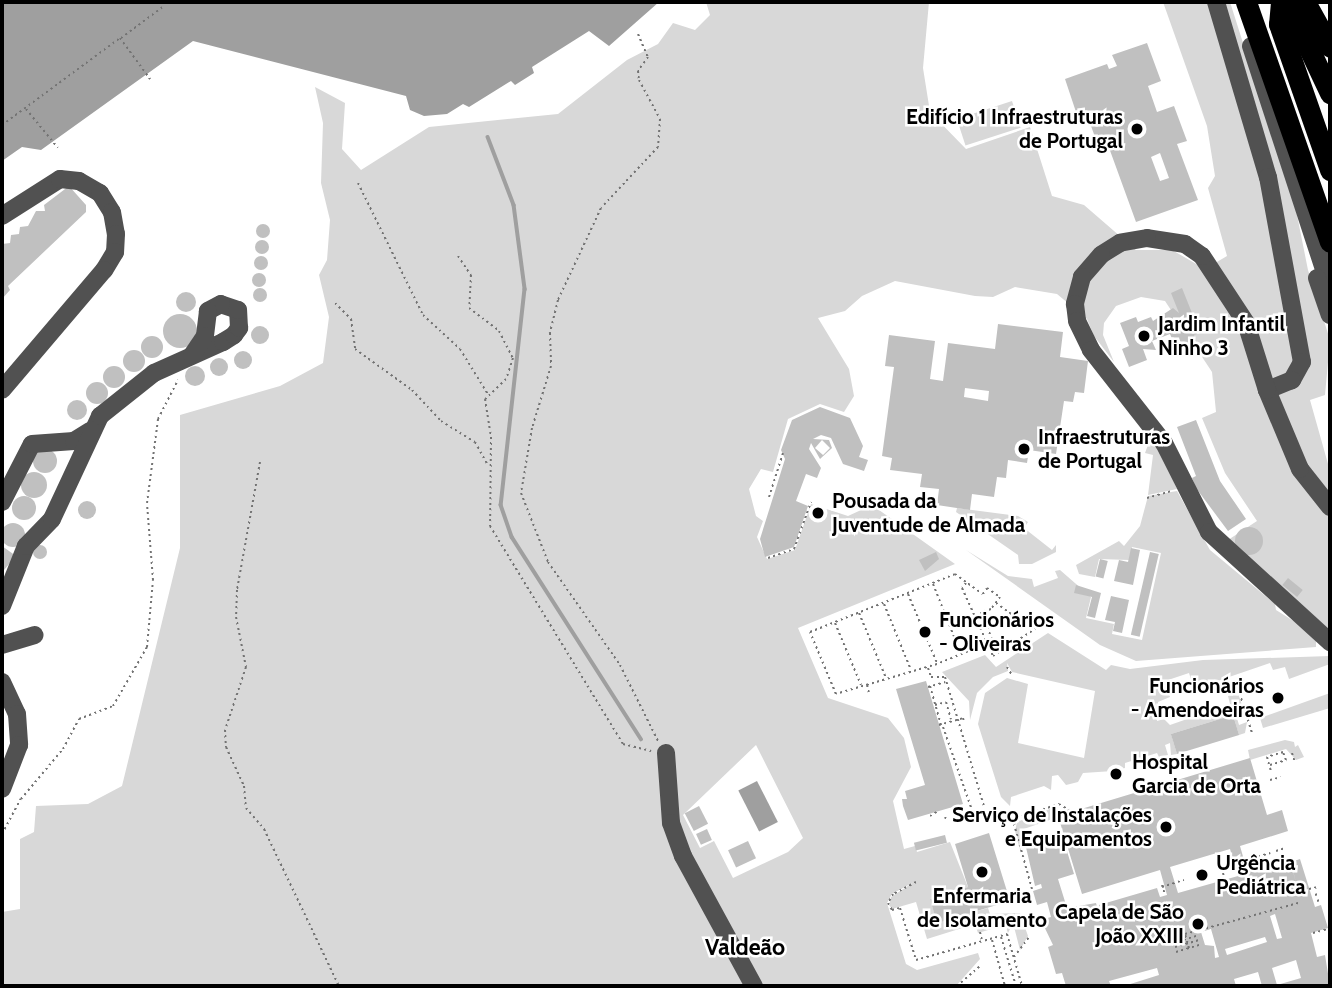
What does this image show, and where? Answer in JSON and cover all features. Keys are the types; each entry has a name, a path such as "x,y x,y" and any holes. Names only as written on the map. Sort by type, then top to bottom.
{"highway":[{"path":"1246,2 1323,246"},
{"path":"1280,2 1279,24 1330,170"},
{"path":"1287,2 1330,93"},
{"path":"1305,2 1330,47"}],"street":[{"path":"1216,2 1268,177 1302,362 1292,380 1267,390"},
{"path":"1239,2 1323,246 1330,289"},
{"path":"2,216 60,179 79,181 100,193 112,212 116,234 115,252 104,270 2,390"},
{"path":"1330,507 1300,468 1267,390 1241,313 1212,267 1185,244 1133,239 1101,255 1082,277 1075,304 1083,336 1164,443 1209,533 1330,642"},
{"path":"1323,246 1316,272 1330,315"},
{"path":"2,502 32,444 74,441 90,431 122,394 185,358"},
{"path":"2,606 26,546 52,519 90,431"},
{"path":"2,645 34,635"},
{"path":"2,682 17,714 19,745 2,789"},
{"path":"666,753 671,823 683,856 754,986"}],"path":[{"path":"2,125 164,6"},
{"path":"638,34 648,57 638,71 639,80 660,119 656,153 601,208 558,300 550,332 551,366 532,428 521,493 548,562 620,665 666,753"},
{"path":"120,38 150,79"},
{"path":"26,108 58,148"},
{"path":"358,183 423,314 460,349 489,397"},
{"path":"457,257 471,275 469,308 499,331 513,358 506,379 485,399 490,419 490,526 623,744 666,753"},
{"path":"335,303 351,319 355,349 412,390 442,421 475,442 485,454 488,469"},
{"path":"2,834 21,799 63,749 79,719 113,706 147,648 153,580 147,503 158,419 176,387 185,358"},
{"path":"769,497 783,453"},
{"path":"260,462 237,590 236,617 246,667 225,730 226,747 244,786 246,808 264,829 339,986"},
{"path":"1146,498 1177,490"},
{"path":"768,558 794,549 811,502"},
{"path":"955,574 966,582 983,594 987,589 999,597 996,603 981,612 993,643 937,664 836,694 810,632 955,574"},
{"path":"966,582 962,588 993,656 1035,629"},
{"path":"932,583 961,654"},
{"path":"908,593 937,664"},
{"path":"883,603 912,671"},
{"path":"996,603 1031,628"},
{"path":"859,613 886,679"},
{"path":"835,623 861,686"},
{"path":"927,667 931,677 942,674 946,681 950,701 985,806"},
{"path":"1007,667 1012,675"},
{"path":"946,681 929,687 974,813"},
{"path":"867,685 869,693"},
{"path":"1238,688 1252,733"},
{"path":"935,705 950,701"},
{"path":"946,702 951,719"},
{"path":"941,726 963,718 964,722"},
{"path":"1269,765 1286,760 1283,752 1267,757 1269,765 1271,771"},
{"path":"1292,753 1295,763"},
{"path":"1278,763 1280,768"},
{"path":"1270,780 1281,777"},
{"path":"1032,889 1014,824 1022,816 1059,804 1069,810 1064,815"},
{"path":"930,816 938,811"},
{"path":"1276,851 1285,848"},
{"path":"1253,858 1270,853"},
{"path":"1223,873 1224,877"},
{"path":"1165,895 1162,886 1184,880"},
{"path":"916,882 893,894 888,903 892,910 900,908 915,960 1007,934 1022,986"},
{"path":"1309,890 1318,887"},
{"path":"1189,948 1185,934 1302,902"},
{"path":"1312,933 1328,929"},
{"path":"980,932 982,941"},
{"path":"1174,943 1199,935"},
{"path":"1001,936 1016,986"},
{"path":"1014,958 1029,937"},
{"path":"991,939 1005,986"},
{"path":"1175,947 1200,940"},
{"path":"1176,952 1202,944"},
{"path":"957,986 981,965"}],"shaded area":[{"path":"2,2 659,2 609,46 589,31 532,67 534,73 515,85 511,81 469,107 463,104 447,114 424,116 410,110 406,96 193,41 41,150 22,147 2,161"},
{"path":"706,2 929,2 923,68 930,112 966,149 1030,127 1052,196 1084,205 1136,250 1172,250 1205,269 1227,256 1208,188 1215,176 1207,126 1163,2 1230,2 1296,210 1308,270 1330,340 1325,395 1310,400 1330,471 1330,630 1228,540 1257,521 1225,473 1202,418 1216,412 1212,372 1165,301 1141,297 1116,306 1104,323 1103,335 1114,362 1094,336 1087,319 1057,294 1015,287 993,297 975,296 895,281 862,296 845,311 818,318 849,369 854,396 844,412 820,404 788,419 773,472 761,469 749,489 756,516 763,521 757,537 767,559 795,550 811,504 848,516 872,505 955,564 798,628 828,698 888,718 904,738 911,767 893,801 904,849 915,846 917,852 950,842 968,887 930,899 937,922 988,908 990,914 1020,913 1028,936 1020,950 1013,923 1008,933 1005,925 978,933 975,924 927,939 916,902 892,909 889,905 891,897 914,882 892,894 887,903 906,964 917,970 978,953 980,959 956,986 2,986 2,912 20,909 20,839 34,832 36,806 88,804 122,786 180,548 180,415 280,386 323,363 329,317 319,275 327,260 330,220 321,183 323,123 315,87 345,103 342,149 361,170 429,127 558,114 627,60 658,44 673,23 695,30 710,15","holes":["756,745 803,838 788,852 733,878 714,841 700,848 683,815"]},
{"path":"1012,101 1021,128 965,146 957,119"},
{"path":"1148,445 1155,445 1164,458 1177,489 1148,495 1153,455 1145,453"},
{"path":"1177,491 1210,550 1275,604 1276,610 1300,625 1316,641 1316,647 1136,661 1100,645 966,550 1008,576 1032,579 1034,587 1058,578 1055,571 1060,570 1091,597 1086,618 1114,624 1112,634 1142,640 1161,553 1132,547 1129,560 1099,559 1095,577 1079,574 1076,565 1119,541 1124,546 1140,526 1148,496"},
{"path":"957,508 1018,516 1028,522 1024,528 1052,550 1056,545 1056,552 1032,564 1019,564 1018,555 956,512"},
{"path":"1048,633 1106,670 1111,665 1130,669 1203,660 1330,656 1330,664 1289,679 1285,667 1273,670 1270,663 1194,689 1189,673 1165,681 1170,697 1158,702 1157,721 1164,719 1170,725 1230,704 1228,696 1238,693 1242,705 1234,708 1239,725 1247,722 1245,733 1239,735 1233,715 1171,734 1177,754 1171,755 1170,743 1165,745 1168,755 1159,757 1157,753 1125,763 1125,768 1113,771 1083,773 1078,782 1066,785 1058,775 1052,776 1051,790 1044,786 1011,797 1010,806 1001,797 978,724 985,693 1007,678 1028,684 1018,743 1084,758 1095,691 1012,672 1007,663 1008,671 993,677 977,693 970,720 969,701 942,672 985,655 996,667"},
{"path":"1330,693 1330,708 1263,728 1260,718"},
{"path":"1285,740 1294,742 1295,747 1298,745 1304,757 1296,760 1286,749 1250,760 1248,750"},
{"path":"757,781 778,822 759,832 738,791"},
{"path":"1055,807 1058,817 1021,830 1021,853 1015,831 1017,822"}],"building":[{"name":"Edifício 1 Infraestruturas de Portugal","path":"1147,43 1161,81 1148,86 1157,112 1174,106 1187,141 1177,144 1198,200 1136,222 1108,145 1099,148 1087,115 1078,118 1065,79 1107,64 1109,69 1117,66 1112,55","holes":["1160,153 1169,178 1160,181 1151,157"]},
{"path":"69,186 86,205 86,212 8,286 10,290 2,299 2,244 10,243 11,235 19,234 20,227 28,226 36,211 45,211 44,205"},
{"path":"263,224 268,226 268,236 263,238 258,236 256,231 258,226"},
{"path":"262,240 267,242 267,252 262,254 257,252 255,247 257,242"},
{"path":"261,256 266,258 266,268 261,270 256,268 254,263 256,258"},
{"path":"256,273 262,273 266,280 262,287 256,287 252,283 252,277"},
{"path":"257,288 263,288 267,295 263,302 257,302 253,298 253,292"},
{"path":"1182,288 1200,333 1194,335 1197,344 1183,349 1179,338 1173,341 1170,334 1152,341 1156,350 1143,349 1147,360 1129,367 1122,349 1129,346 1120,323 1136,317 1138,322 1151,317 1153,321 1173,308 1179,313 1171,293"},
{"path":"186,292 193,295 196,302 193,309 186,312 179,309 176,302 179,295"},
{"path":"180,314 192,319 197,331 192,343 180,348 168,343 163,331 168,319"},
{"path":"998,324 1063,332 1060,357 1088,361 1084,393 1075,392 1073,402 1064,401 1056,454 1029,450 1027,463 1008,460 1006,478 997,477 994,497 972,494 970,510 937,505 939,489 920,487 922,474 890,470 892,458 882,456 894,367 885,366 889,335 935,341 930,379 943,381 948,343 995,349","holes":["965,388 989,391 988,401 964,397"]},
{"path":"260,326 266,329 269,335 266,341 260,344 254,341 251,335 254,329"},
{"path":"152,336 162,343 163,347 156,357 152,358 142,351 141,347 148,337"},
{"path":"134,350 142,353 145,361 142,369 134,372 126,369 123,361 126,353"},
{"path":"239,351 247,351 252,360 250,367 239,369 234,364 234,356"},
{"path":"215,358 223,358 228,367 226,374 215,376 210,371 210,363"},
{"path":"114,366 122,369 125,377 122,385 114,388 106,385 103,377 106,369"},
{"path":"195,366 202,369 205,376 202,383 195,386 188,383 185,376 188,369"},
{"path":"97,382 105,385 108,393 105,401 97,404 89,401 86,393 89,385"},
{"path":"73,400 81,400 87,410 81,420 73,420 67,414 67,406"},
{"path":"820,407 850,418 863,446 859,457 868,460 864,471 843,464 831,438 821,435 813,439 829,440 832,448 820,459 811,443 809,449 821,468 817,478 806,474 796,501 808,506 794,547 765,557 760,539 785,459 781,450 792,420","holes":["822,440 830,448 823,455 815,448"]},
{"path":"1196,420 1220,481 1246,519 1228,531 1196,488 1192,478 1196,476 1177,427"},
{"path":"40,449 50,449 57,456 57,466 50,473 40,473 33,466 33,456"},
{"path":"34,472 43,476 47,485 43,494 34,498 25,494 21,485 25,476"},
{"path":"24,496 33,499 36,508 33,517 24,520 15,517 12,508 15,499"},
{"path":"83,501 91,501 96,510 94,517 83,519 78,514 78,506"},
{"path":"13,523 21,527 25,535 21,543 13,547 5,543 1,535 5,527"},
{"path":"1249,527 1259,531 1263,541 1259,551 1249,555 1239,551 1235,541 1239,531"},
{"path":"40,545 45,547 45,557 40,559 35,557 33,552 35,547"},
{"path":"2,546 16,556 4,570 2,569"},
{"path":"1131,548 1140,550 1133,585 1114,581 1119,560 1128,562"},
{"path":"936,552 939,559 925,571 919,560"},
{"path":"1150,552 1159,554 1140,637 1131,635"},
{"path":"1100,559 1108,561 1103,578 1096,576"},
{"path":"1288,578 1303,590 1297,597 1282,585"},
{"path":"1076,585 1101,593 1095,618 1087,616 1092,597 1074,593"},
{"path":"1111,596 1129,600 1122,633 1113,631 1115,622 1105,620"},
{"path":"926,681 963,804 908,820 902,799 907,799 905,791 925,785 896,689"},
{"path":"1233,715 1239,735 1177,754 1171,734"},
{"path":"1250,758 1267,815 1282,810 1288,831 1240,846 1246,867 1264,871 1291,863 1296,883 1291,862 1300,859 1315,907 1321,905 1328,928 1311,933 1317,957 1325,955 1330,986 1262,986 1258,972 1234,979 1236,986 1124,986 1159,975 1157,968 1109,981 1111,986 1066,986 1062,973 1056,974 1048,947 1053,945 1041,920 1051,917 1047,902 1037,905 1033,891 1042,888 1041,884 1035,886 1025,843 1062,835 1074,874 1058,879 1067,908 1096,903 1100,917 1150,902 1102,916 1099,905 1157,888 1160,897 1167,895 1160,870 1082,894 1058,816","holes":["1230,849 1238,876 1178,893 1170,867","1275,914 1282,938 1277,939 1270,916","1211,929 1219,957 1215,958 1214,946 1205,945 1201,932","1265,937 1267,942 1227,955 1225,949","1296,960 1301,978 1277,985 1272,968"]},
{"path":"699,806 708,824 694,831 685,813"},
{"path":"707,829 712,840 701,845 696,834"},
{"name":"Enfermaria de Isolamento","path":"989,833 1010,901 937,923 930,899 968,887 955,844"},
{"path":"945,835 947,843 916,851 914,843"},
{"path":"748,841 756,858 736,868 728,850"}],"waterway":[{"path":"488,137 514,205 525,289 501,505 512,537 641,739"}],"place":[{"name":"Edifício 1 Infraestruturas de Portugal","path":"1137,129"},
{"name":"Jardim Infantil Ninho 3","path":"1144,336"},
{"name":"Infraestruturas de Portugal","path":"1024,449"},
{"name":"Pousada da Juventude de Almada","path":"818,513"},
{"name":"Funcionários - Oliveiras","path":"925,632"},
{"name":"Funcionários - Amendoeiras","path":"1278,698"},
{"name":"Hospital Garcia de Orta","path":"1116,774"},
{"name":"Serviço de Instalações e Equipamentos","path":"1166,827"},
{"name":"Enfermaria de Isolamento","path":"982,872"},
{"name":"Urgência Pediátrica","path":"1202,875"},
{"name":"Capela de São João XXIII","path":"1198,924"}],"district":[{"name":"Valdeão","path":"745,947"}]}
